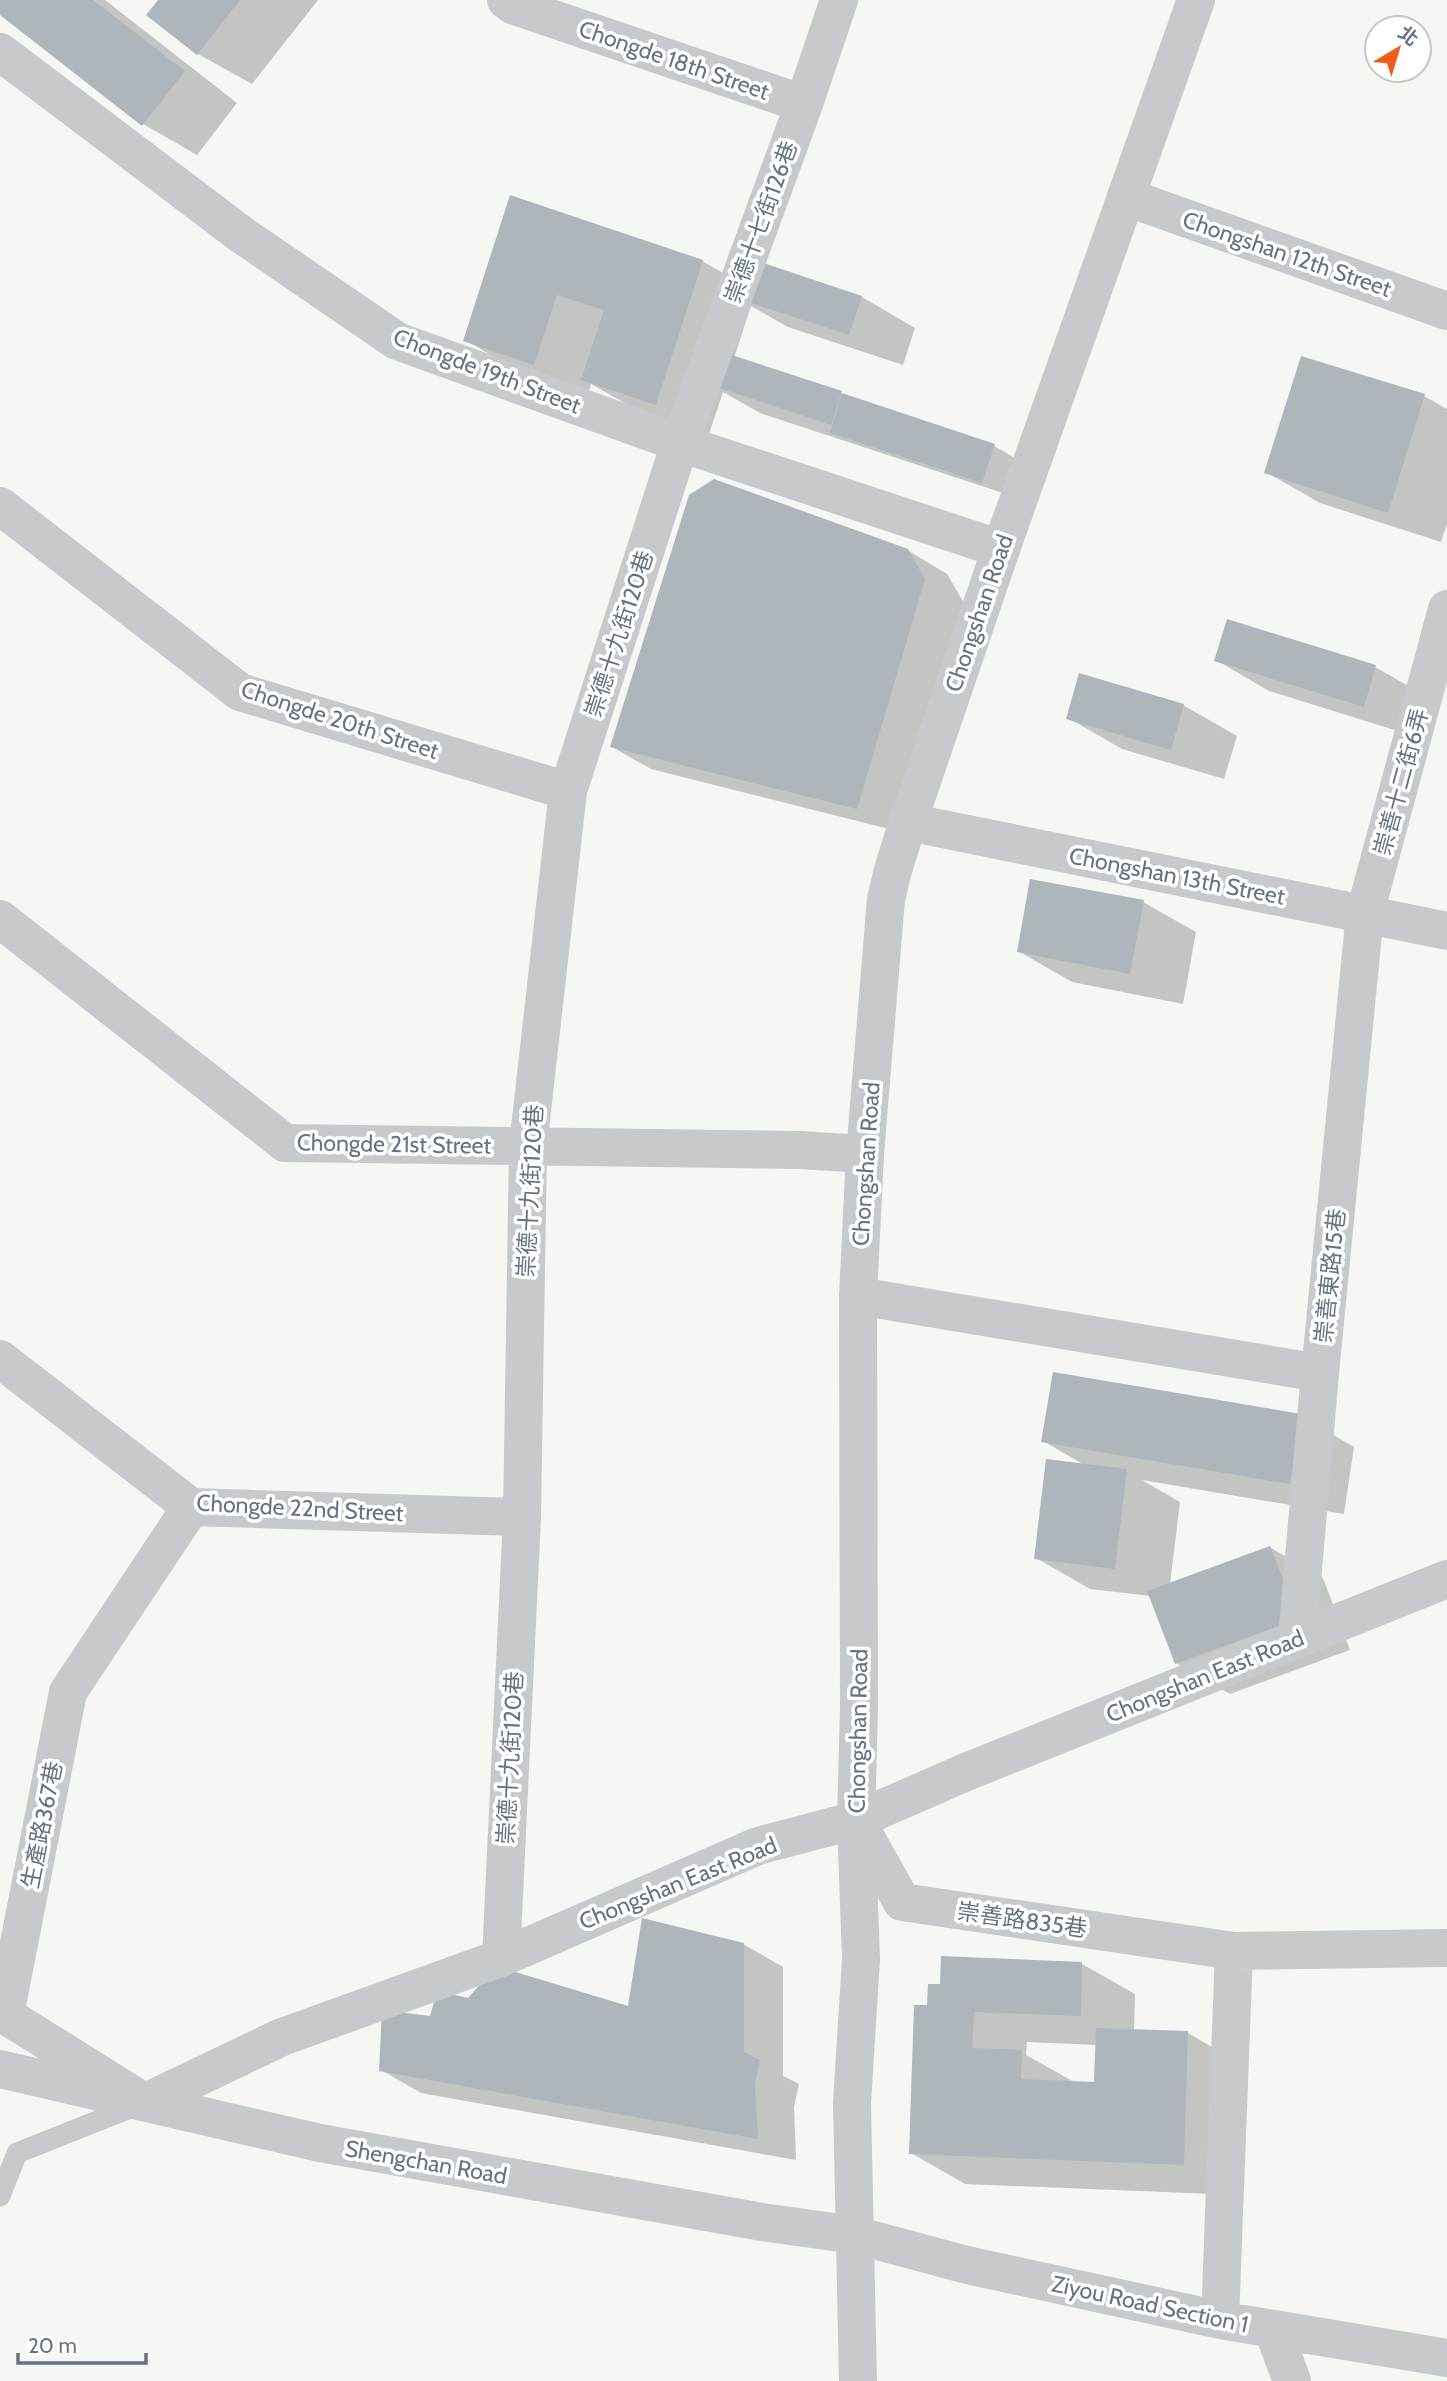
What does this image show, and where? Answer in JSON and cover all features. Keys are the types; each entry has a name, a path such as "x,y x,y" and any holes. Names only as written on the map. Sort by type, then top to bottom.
{"street":[{"name":"Chongde 18th Street","path":"506,0 512,5 804,104"},
{"name":"崇德十七街126巷","path":"680,443 804,104 839,0"},
{"name":"Chongshan Road","path":"858,2381 852,2103 861,1958 856,1820 859,1718 858,1296 865,1154 886,900 908,822 1001,549 1196,0"},
{"name":"Chongde 19th Street","path":"0,52 242,235 397,341 680,443 1001,549"},
{"name":"Chongshan 12th Street","path":"1126,197 1447,311"},
{"name":"崇德十九街120巷","path":"501,1958 522,1517 528,1146 568,791 680,443"},
{"name":"Chongde 20th Street","path":"0,506 240,692 568,791"},
{"name":"崇善十二街6弄","path":"1366,914 1445,628"},
{"name":"Chongshan 13th Street","path":"908,822 1447,931"},
{"name":"崇善東路15巷","path":"1297,1639 1320,1373 1366,914"},
{"name":"Chongde 21st Street","path":"0,919 285,1143 799,1150 865,1154"},
{"path":"858,1296 1320,1373"},
{"name":"Chongde 22nd Street","path":"0,1359 191,1507 522,1517"},
{"name":"生產路367巷","path":"146,2102 5,2015 68,1692 191,1507"},
{"name":"Chongshan East Road","path":"146,2102 282,2036 501,1958 758,1846 856,1820 966,1772 1447,1579"},
{"name":"崇善路835巷","path":"856,1820 902,1902 1234,1951 1447,1948"},
{"path":"1220,2320 1234,1951"},
{"name":"Shengchan Road","path":"0,2069 320,2143 748,2220 855,2235"},
{"name":"Ziyou Road Section 1","path":"855,2235 967,2264 1220,2320 1447,2358"},
{"path":"1273,2330 1292,2381"}],"lane":[{"path":"0,2196 18,2153 146,2102"}],"building":[{"path":"0,0 93,0 185,71 142,126 0,15"},
{"path":"158,0 240,0 197,55 146,15"},
{"path":"510,195 703,260 656,405 581,380 604,310 557,295 534,365 463,341"},
{"path":"746,257 862,296 849,335 733,297"},
{"path":"716,350 842,391 831,425 704,383"},
{"path":"1301,356 1425,394 1388,513 1264,473"},
{"path":"842,393 995,444 982,483 830,433"},
{"path":"714,479 908,549 925,579 857,809 610,747 689,495"},
{"path":"1227,619 1376,665 1364,707 1214,661"},
{"path":"1079,673 1184,704 1171,750 1066,719"},
{"path":"1030,879 1144,900 1130,974 1017,952"},
{"path":"1053,1372 1301,1414 1290,1484 1041,1442"},
{"path":"1046,1459 1127,1469 1115,1569 1034,1559"},
{"path":"1270,1546 1298,1619 1175,1664 1147,1591"},
{"path":"642,1918 744,1943 744,2052 760,2060 755,2084 758,2139 379,2071 382,2010 430,2016 437,1991 468,1998 496,1966 628,2006"},
{"path":"941,1956 1082,1962 1081,2016 974,2012 972,2048 1022,2050 1021,2079 1094,2082 1096,2028 1188,2031 1184,2165 909,2154 914,2005 927,2005 928,1984 940,1984"}]}
